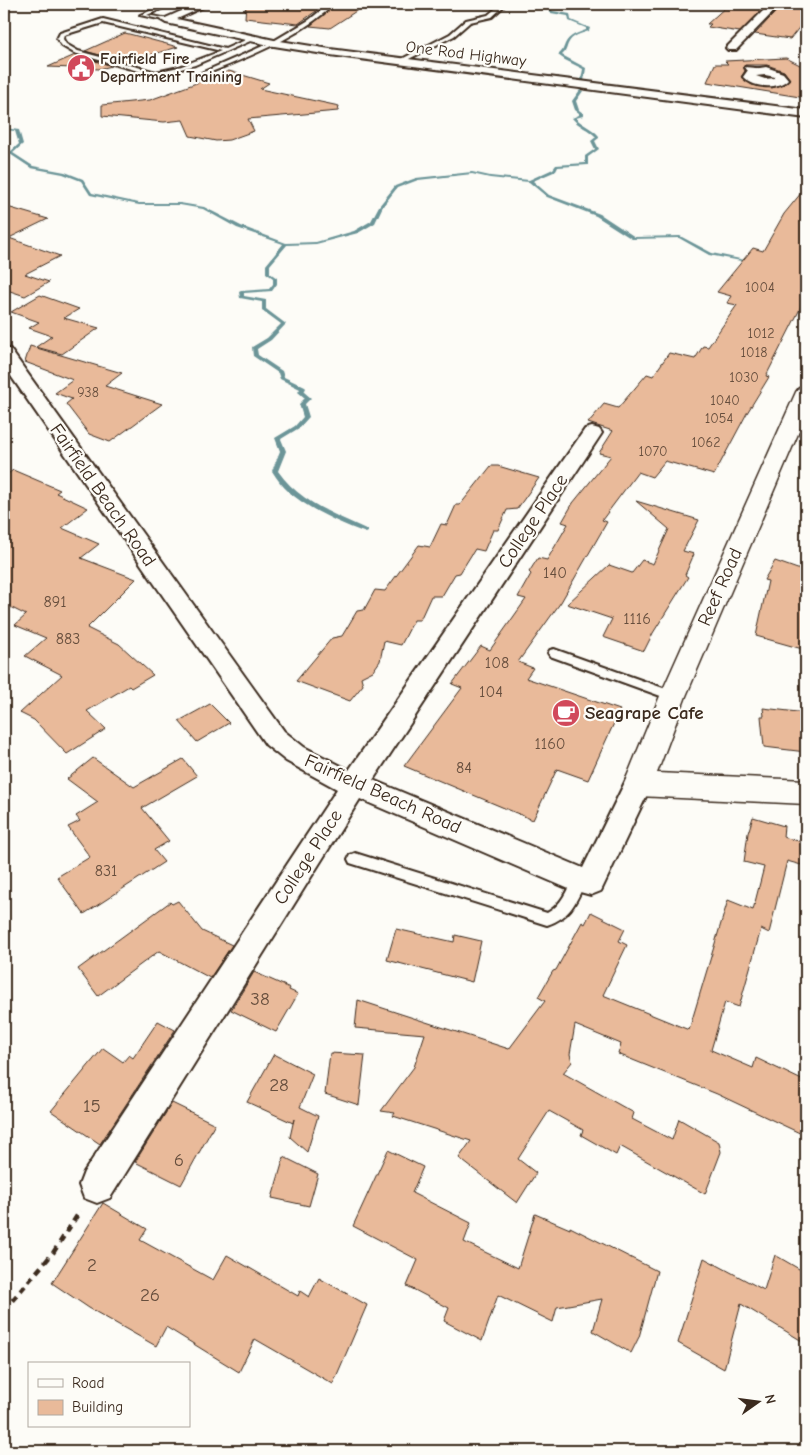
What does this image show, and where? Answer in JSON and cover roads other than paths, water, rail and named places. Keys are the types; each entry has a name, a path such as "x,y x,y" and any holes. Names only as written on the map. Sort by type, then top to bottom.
{"street":[{"path":"166,20 205,4"},
{"path":"732,48 776,4"},
{"name":"One Rod Highway","path":"166,20 274,43 399,62 754,89 806,114"},
{"name":"Fairfield Beach Road","path":"4,353 275,738 295,754 355,784 578,880"},
{"name":"Reef Road","path":"638,784 673,696 806,392"},
{"name":"College Place","path":"97,1186 355,784 592,433"},
{"path":"578,880 591,882 638,784 806,792"}],"lane":[{"path":"166,20 142,15 171,4"},
{"path":"195,78 274,43 311,21 332,4"},
{"path":"399,62 452,35 468,21 490,16 504,4"},
{"path":"224,50 103,21 62,34 60,40 64,45 76,52 156,74 168,72 224,50 252,38"},
{"path":"747,68 754,89"},
{"path":"554,653 673,696"},
{"path":"355,859 547,920 557,917 565,908 578,880"}],"waterway":[{"path":"552,4 550,9 552,12 569,15 570,20 588,28 588,30 569,39 564,52 560,55 585,69 583,80"},
{"path":"530,181 555,170 557,166 587,164 586,157 597,149 593,141 598,137 596,134 574,118 581,116 574,101 581,91"},
{"path":"4,129 17,130 21,144 11,153 32,167 64,173 82,180 91,194 139,204 180,204 204,208 239,227 286,244"},
{"path":"286,244 316,243 356,232 373,222 381,206 396,187 417,179 472,173 490,177 530,181"},
{"path":"530,181 548,196 598,215 634,238 680,237 711,254 752,262"},
{"path":"286,244 268,265 268,273 275,278 275,284 270,290 241,292 242,297 264,301 264,309 284,324 269,339 254,348 256,356 280,372 282,378 303,388 301,392 308,398 302,404 306,417 297,427 278,438 283,451 275,471 291,491 315,507 366,531"}],"place":[{"name":"Fairfield Fire Department Training","path":"81,68"},
{"name":"Seagrape Cafe","path":"566,713"}]}
